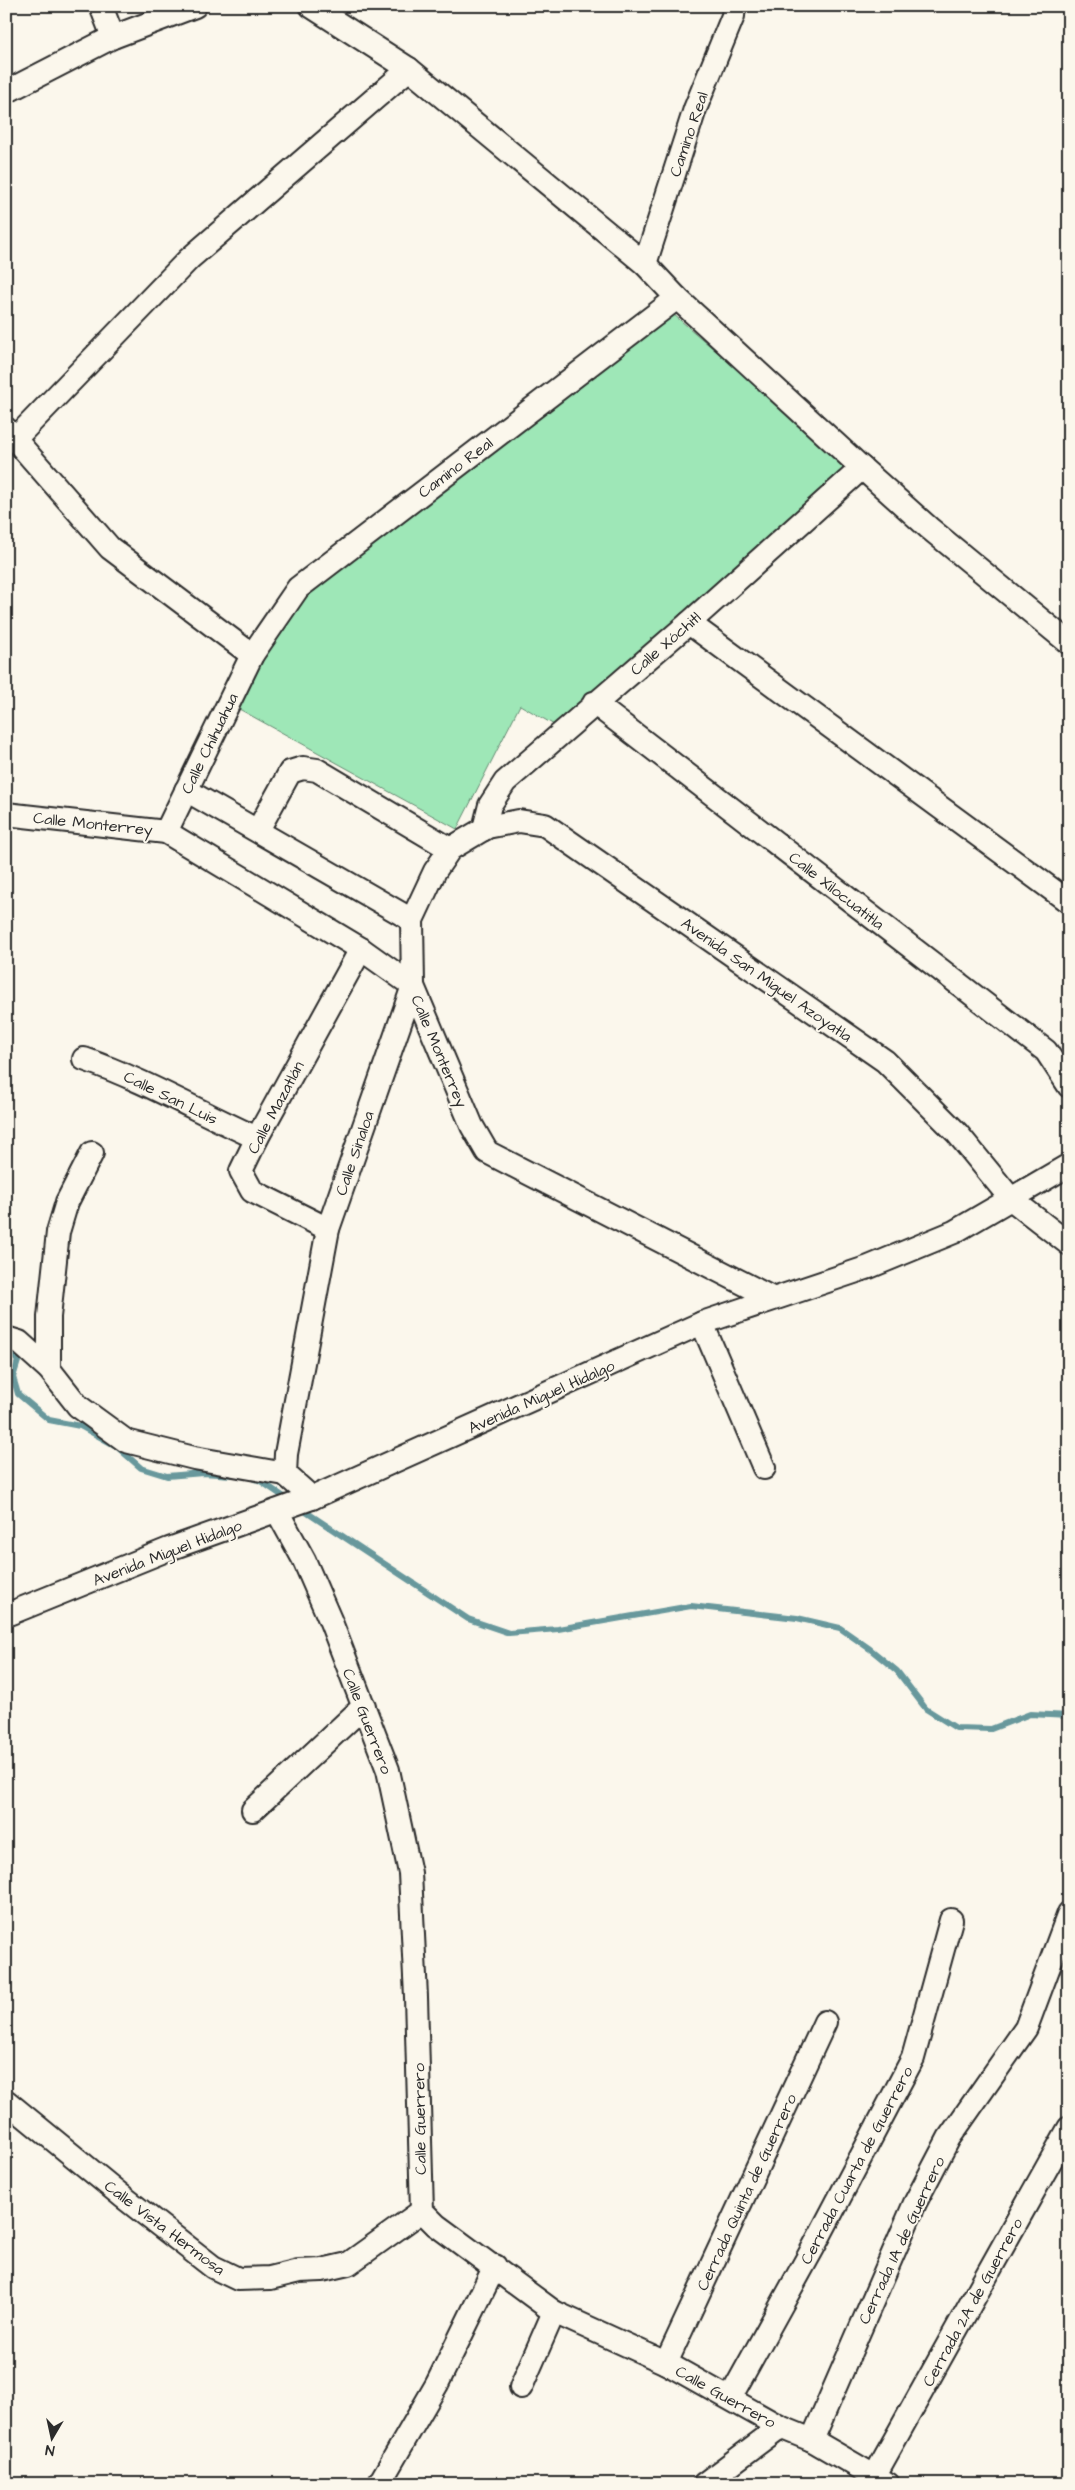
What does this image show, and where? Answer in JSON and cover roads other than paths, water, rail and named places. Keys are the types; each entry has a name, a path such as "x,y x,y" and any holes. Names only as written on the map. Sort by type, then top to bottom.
{"street":[{"path":"101,6 113,37"},
{"path":"6,92 113,37 195,6"},
{"path":"312,6 409,70 646,264 677,298 929,528 1069,642"},
{"name":"Camino Real","path":"646,264 695,109 733,16 734,6"},
{"path":"252,655 110,548 11,434 189,259 409,70"},
{"name":"Camino Real","path":"252,655 298,588 677,298"},
{"name":"Calle Xóchitl","path":"486,828 490,805 505,782 689,623 862,468"},
{"path":"689,623 1069,902"},
{"name":"Calle Chihuahua","path":"166,832 252,655"},
{"name":"Calle Xilocuatitla","path":"594,704 1046,1051 1069,1086"},
{"path":"258,830 290,772 303,768 317,770 450,849"},
{"path":"186,790 412,920"},
{"name":"Calle Monterrey","path":"6,814 166,832 361,948 413,986 472,1126 488,1152 772,1298"},
{"name":"Avenida San Miguel Azoyatla","path":"486,828 519,821 545,825 885,1061 957,1133 1011,1199 1069,1244"},
{"name":"Calle Sinaloa","path":"285,1474 290,1426 328,1229 413,986 412,920 435,871 450,849 486,828"},
{"name":"Calle Mazatlán","path":"328,1229 252,1191 241,1171 257,1138 361,948"},
{"name":"Calle San Luis","path":"84,1059 124,1073 192,1108 257,1138"},
{"path":"50,1369 49,1317 58,1232 68,1202 92,1153"},
{"name":"Avenida Miguel Hidalgo","path":"6,1615 169,1549 312,1498 702,1323 869,1267 954,1232 1069,1165"},
{"path":"702,1323 764,1468"},
{"path":"6,1338 19,1342 50,1369 78,1406 126,1441 194,1458 285,1474 312,1498"},
{"name":"Calle Guerrero","path":"277,1511 304,1560 388,1770 410,1873 416,1997 422,2211 436,2225 495,2266 554,2312 666,2363 780,2427 812,2440 882,2479"},
{"path":"253,1810 364,1706"},
{"name":"Cerrada 1A de Guerrero","path":"812,2440 915,2203 949,2138 1026,2028 1069,1914"},
{"name":"Cerrada Cuarta de Guerrero","path":"730,2398 813,2248 913,2058 951,1920"},
{"name":"Cerrada Quinta de Guerrero","path":"666,2363 825,2022"},
{"name":"Calle Vista Hermosa","path":"6,2101 122,2196 214,2267 238,2280 270,2278 299,2271 322,2270 348,2264 422,2211"},
{"name":"Cerrada 2A de Guerrero","path":"882,2479 1069,2128"},
{"path":"379,2484 437,2384 495,2266"},
{"path":"522,2386 554,2312"},
{"path":"704,2484 780,2427"}],"waterway":[{"path":"6,1349 18,1361 13,1377 18,1394 49,1420 80,1426 116,1446 141,1468 167,1476 203,1473 232,1475"},
{"path":"254,1479 259,1480 290,1501"},
{"path":"300,1508 468,1619 509,1633 558,1629 691,1606 797,1618 840,1628 897,1671 926,1709 956,1728 991,1729 1030,1714 1069,1716"}]}
